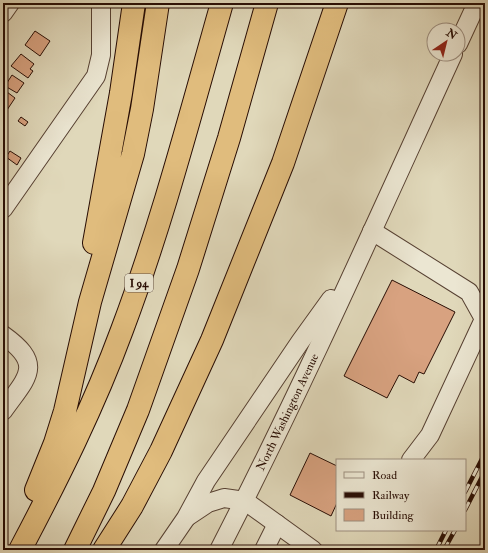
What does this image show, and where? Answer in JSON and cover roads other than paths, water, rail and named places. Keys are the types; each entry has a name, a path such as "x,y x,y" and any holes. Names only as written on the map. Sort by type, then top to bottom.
{"highway":[{"path":"90,302 88,276 121,93 134,3"},
{"path":"8,550 29,506 55,443 65,411 90,302 133,154 158,3"},
{"name":"I 94","path":"20,550 67,458 96,395 122,330 156,231 222,3"},
{"path":"75,550 104,491 138,410 188,269 229,138 267,3"},
{"path":"104,550 132,506 161,451 212,340 283,162 337,3"}],"street":[{"path":"3,13 10,3"},
{"path":"3,209 96,76 101,54 101,3"},
{"path":"466,27 477,3"},
{"name":"North Washington Avenue","path":"186,518 208,503 224,498 245,501 356,266 449,62"},
{"path":"372,230 470,292 484,319 430,435 412,459"},
{"name":"North Washington Avenue","path":"164,550 186,518 210,474 300,342 356,266"},
{"path":"3,335 20,347 28,359 28,377 3,411"},
{"path":"219,550 245,501 313,550"},
{"path":"264,550 277,524"}],"railway":[{"path":"466,490 485,453"},
{"path":"466,508 485,471"},
{"path":"436,550 446,531"},
{"path":"444,550 454,531"}]}
